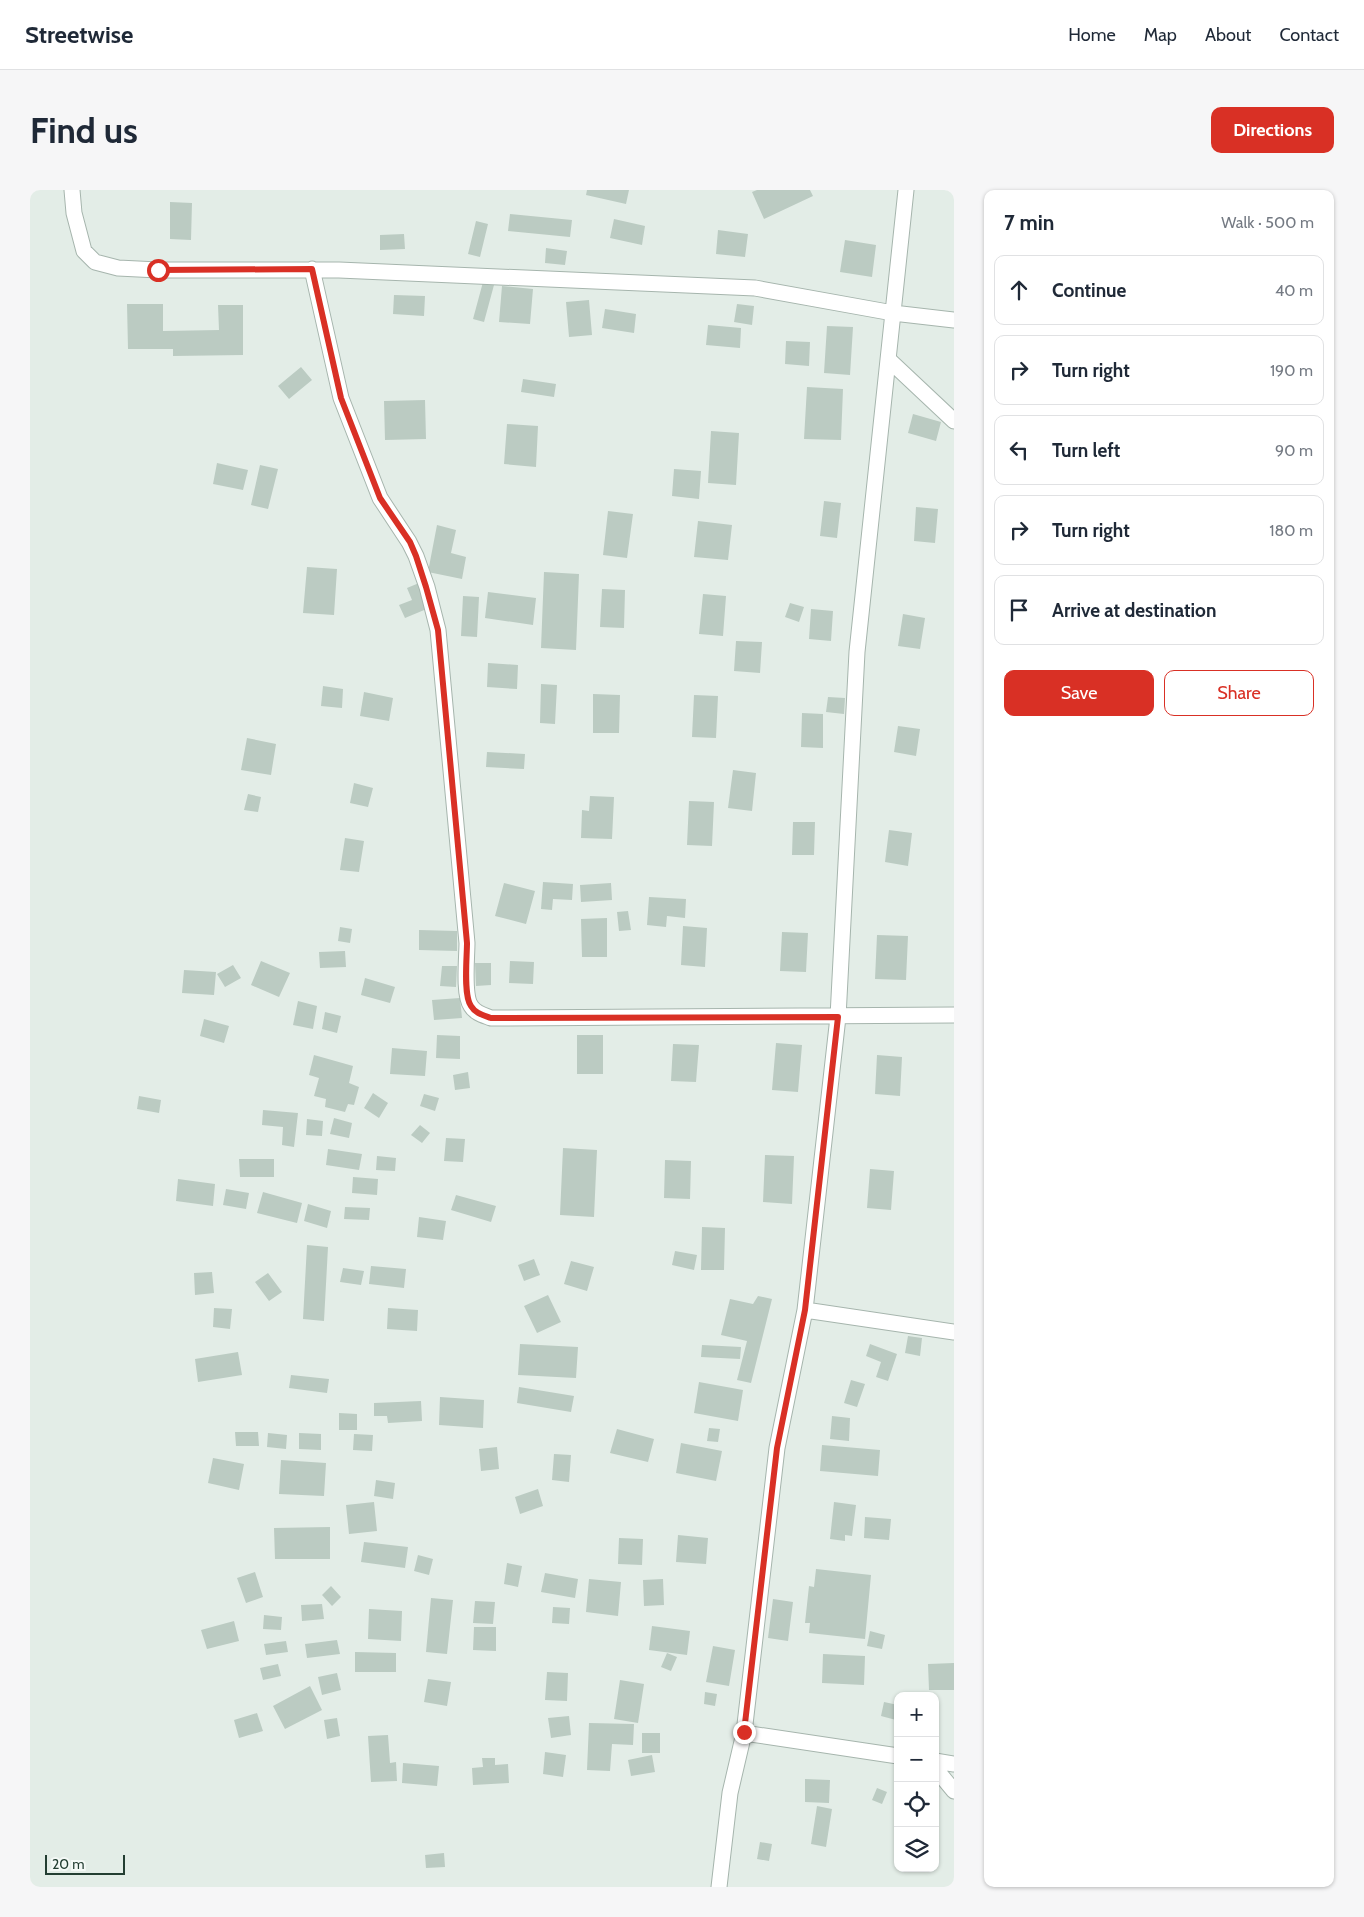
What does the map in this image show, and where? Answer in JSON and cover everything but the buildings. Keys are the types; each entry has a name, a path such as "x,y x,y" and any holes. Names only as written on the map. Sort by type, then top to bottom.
{"street":[{"path":"72,190 74,213 84,251 95,262 118,268 158,270 312,269 755,288 893,312 954,320"},
{"path":"719,1887 730,1794 744,1732 777,1448 805,1310 838,1017 856,652 906,190"},
{"path":"312,269 341,398 380,498 410,542 416,556 438,630 467,943 467,992 470,1005 478,1014 491,1018 954,1016"},
{"path":"888,359 954,421"},
{"path":"805,1310 954,1332"},
{"path":"744,1732 894,1755"},
{"path":"939,1762 954,1764"},
{"path":"939,1773 954,1791"}],"route":[{"path":"158,270 312,269 341,398 380,498 410,542 416,556 438,630 467,943 467,992 470,1005 478,1014 491,1018 838,1017 805,1310 777,1448 744,1732"}]}
